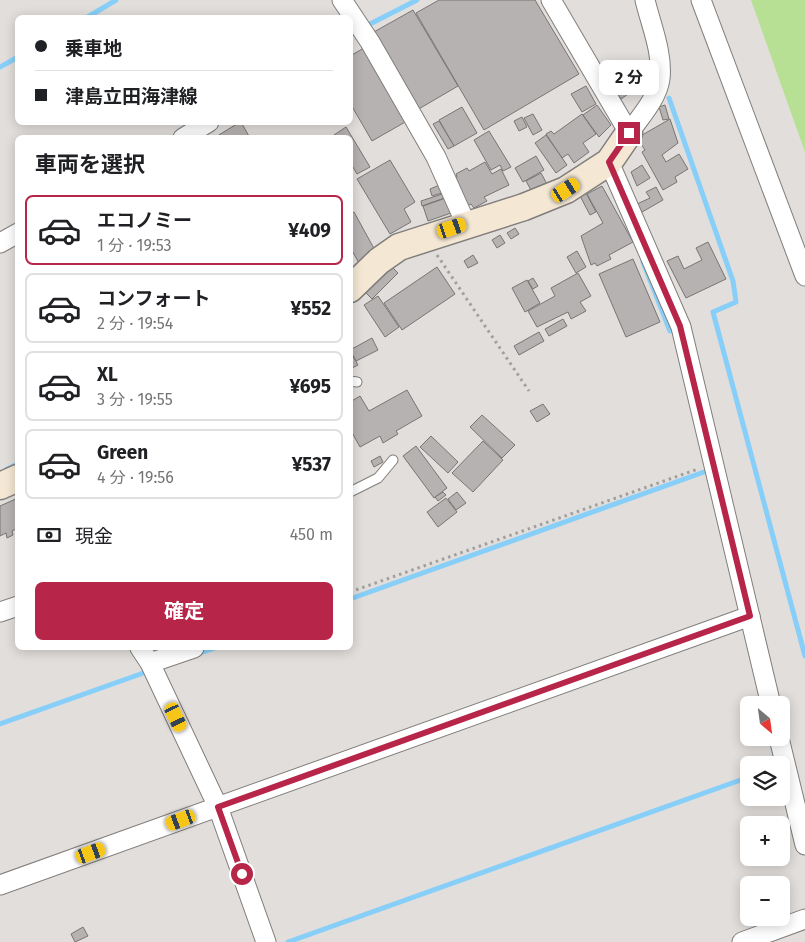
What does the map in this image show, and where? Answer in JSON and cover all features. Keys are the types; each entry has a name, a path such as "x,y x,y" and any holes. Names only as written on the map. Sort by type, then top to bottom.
{"main road":[{"path":"353,286 380,261 399,247 524,207 566,190 609,162 629,133"},
{"path":"0,486 15,479"}],"street":[{"path":"342,0 348,15"},
{"path":"551,0 629,133 651,102 660,81 659,55 645,0"},
{"path":"701,0 805,276"},
{"path":"357,38 436,157 466,224"},
{"path":"188,135 204,125"},
{"path":"609,162 680,326 769,696"},
{"path":"0,243 15,234"},
{"path":"0,612 15,607"},
{"path":"0,885 750,616"},
{"path":"180,650 145,655 218,807 266,942"},
{"path":"781,746 805,845"},
{"path":"742,942 805,919"}],"lane":[{"path":"353,490 378,478 393,460"}],"path":[{"path":"425,238 529,391"},
{"path":"353,591 714,464"}],"green space":[{"path":"751,0 805,0 805,152"}],"building":[{"path":"439,0 535,0 579,74 484,130 416,13"},
{"path":"413,10 458,86 417,110 372,33"},
{"path":"364,48 407,121 372,141 353,108 353,54"},
{"path":"634,72 640,81 630,88 624,79"},
{"path":"627,85 631,92 621,99 617,93"},
{"path":"586,86 596,104 582,112 571,94"},
{"path":"597,105 611,125 599,137 583,115"},
{"path":"665,105 669,119 663,120 659,107"},
{"path":"462,107 477,133 454,146 439,120"},
{"path":"533,114 542,130 533,135 524,118"},
{"path":"582,114 596,134 583,143 589,152 574,163 568,154 562,158 546,134 551,131 554,134"},
{"path":"522,117 527,127 519,131 514,121"},
{"path":"670,119 678,143 662,155 666,162 679,154 688,169 675,177 677,182 663,190 642,152 645,150 637,138"},
{"path":"439,121 454,146 448,149 433,124"},
{"path":"235,125 243,125 248,135 219,135"},
{"path":"346,127 351,135 334,135"},
{"path":"489,131 511,167 503,171 500,165 491,170 474,140"},
{"path":"546,135 567,165 556,173 535,143"},
{"path":"353,139 370,167 357,174 353,167"},
{"path":"536,156 544,170 523,182 515,168"},
{"path":"390,160 415,202 404,209 411,222 390,234 357,179"},
{"path":"485,162 492,174 501,169 509,185 484,197 487,201 474,208 471,204 467,206 452,180 457,177 456,174 467,168 469,171"},
{"path":"642,165 650,178 637,186 631,172"},
{"path":"541,173 547,184 532,192 526,181"},
{"path":"442,184 445,192 432,196 430,189"},
{"path":"602,186 633,242 609,255 611,259 597,266 595,263 591,265 581,236 603,223 587,194"},
{"path":"656,187 663,200 642,212 637,204 650,198 646,192"},
{"path":"585,191 596,212 590,215 579,194"},
{"path":"445,193 447,197 422,206 421,201"},
{"path":"449,197 454,212 428,221 423,206"},
{"path":"353,212 377,254 359,263 353,252"},
{"path":"515,228 519,234 511,239 507,233"},
{"path":"500,235 505,243 497,248 492,240"},
{"path":"708,242 726,279 686,298 667,261 678,256 684,269 702,260 696,248"},
{"path":"577,251 586,267 576,273 567,257"},
{"path":"473,255 478,263 468,268 464,261"},
{"path":"633,259 660,322 626,337 599,274"},
{"path":"389,264 398,273 372,299 363,290"},
{"path":"437,267 455,294 402,330 384,303"},
{"path":"578,273 591,296 580,302 586,311 571,319 568,312 537,327 528,311 555,296 551,288"},
{"path":"533,278 538,286 533,289 528,281"},
{"path":"527,280 540,303 525,312 512,288"},
{"path":"378,296 399,327 385,337 364,305"},
{"path":"563,319 567,326 549,336 545,329"},
{"path":"539,332 544,341 519,355 514,346"},
{"path":"372,338 378,350 356,361 353,356 353,348"},
{"path":"353,356 358,365 353,368"},
{"path":"407,390 422,416 396,431 398,434 383,443 380,436 360,447 353,434 353,400 360,396 369,411"},
{"path":"543,404 550,414 537,422 530,411"},
{"path":"482,415 515,445 502,458 470,427"},
{"path":"431,436 458,462 448,473 420,447"},
{"path":"483,441 503,460 473,492 452,473"},
{"path":"416,446 447,488 434,498 403,456"},
{"path":"380,456 383,462 374,467 371,461"},
{"path":"443,492 446,495 438,501 435,497"},
{"path":"457,492 466,503 456,510 448,499"},
{"path":"446,498 457,512 438,527 427,512"},
{"path":"15,499 15,530 12,531 13,535 7,538 6,533 0,536 0,506"},
{"path":"83,927 88,936 75,942 71,934"}],"waterway":[{"path":"91,15 116,0"},
{"path":"368,25 417,0"},
{"path":"0,67 15,59"},
{"path":"669,98 733,281 736,302 713,312 805,656"},
{"path":"643,262 670,331"},
{"path":"7,469 15,465"},
{"path":"353,598 704,472"},
{"path":"197,654 209,650"},
{"path":"0,724 149,671"},
{"path":"288,942 740,780"}],"route":[{"path":"242,874 218,807 750,616 680,326 609,162 629,133"}]}
